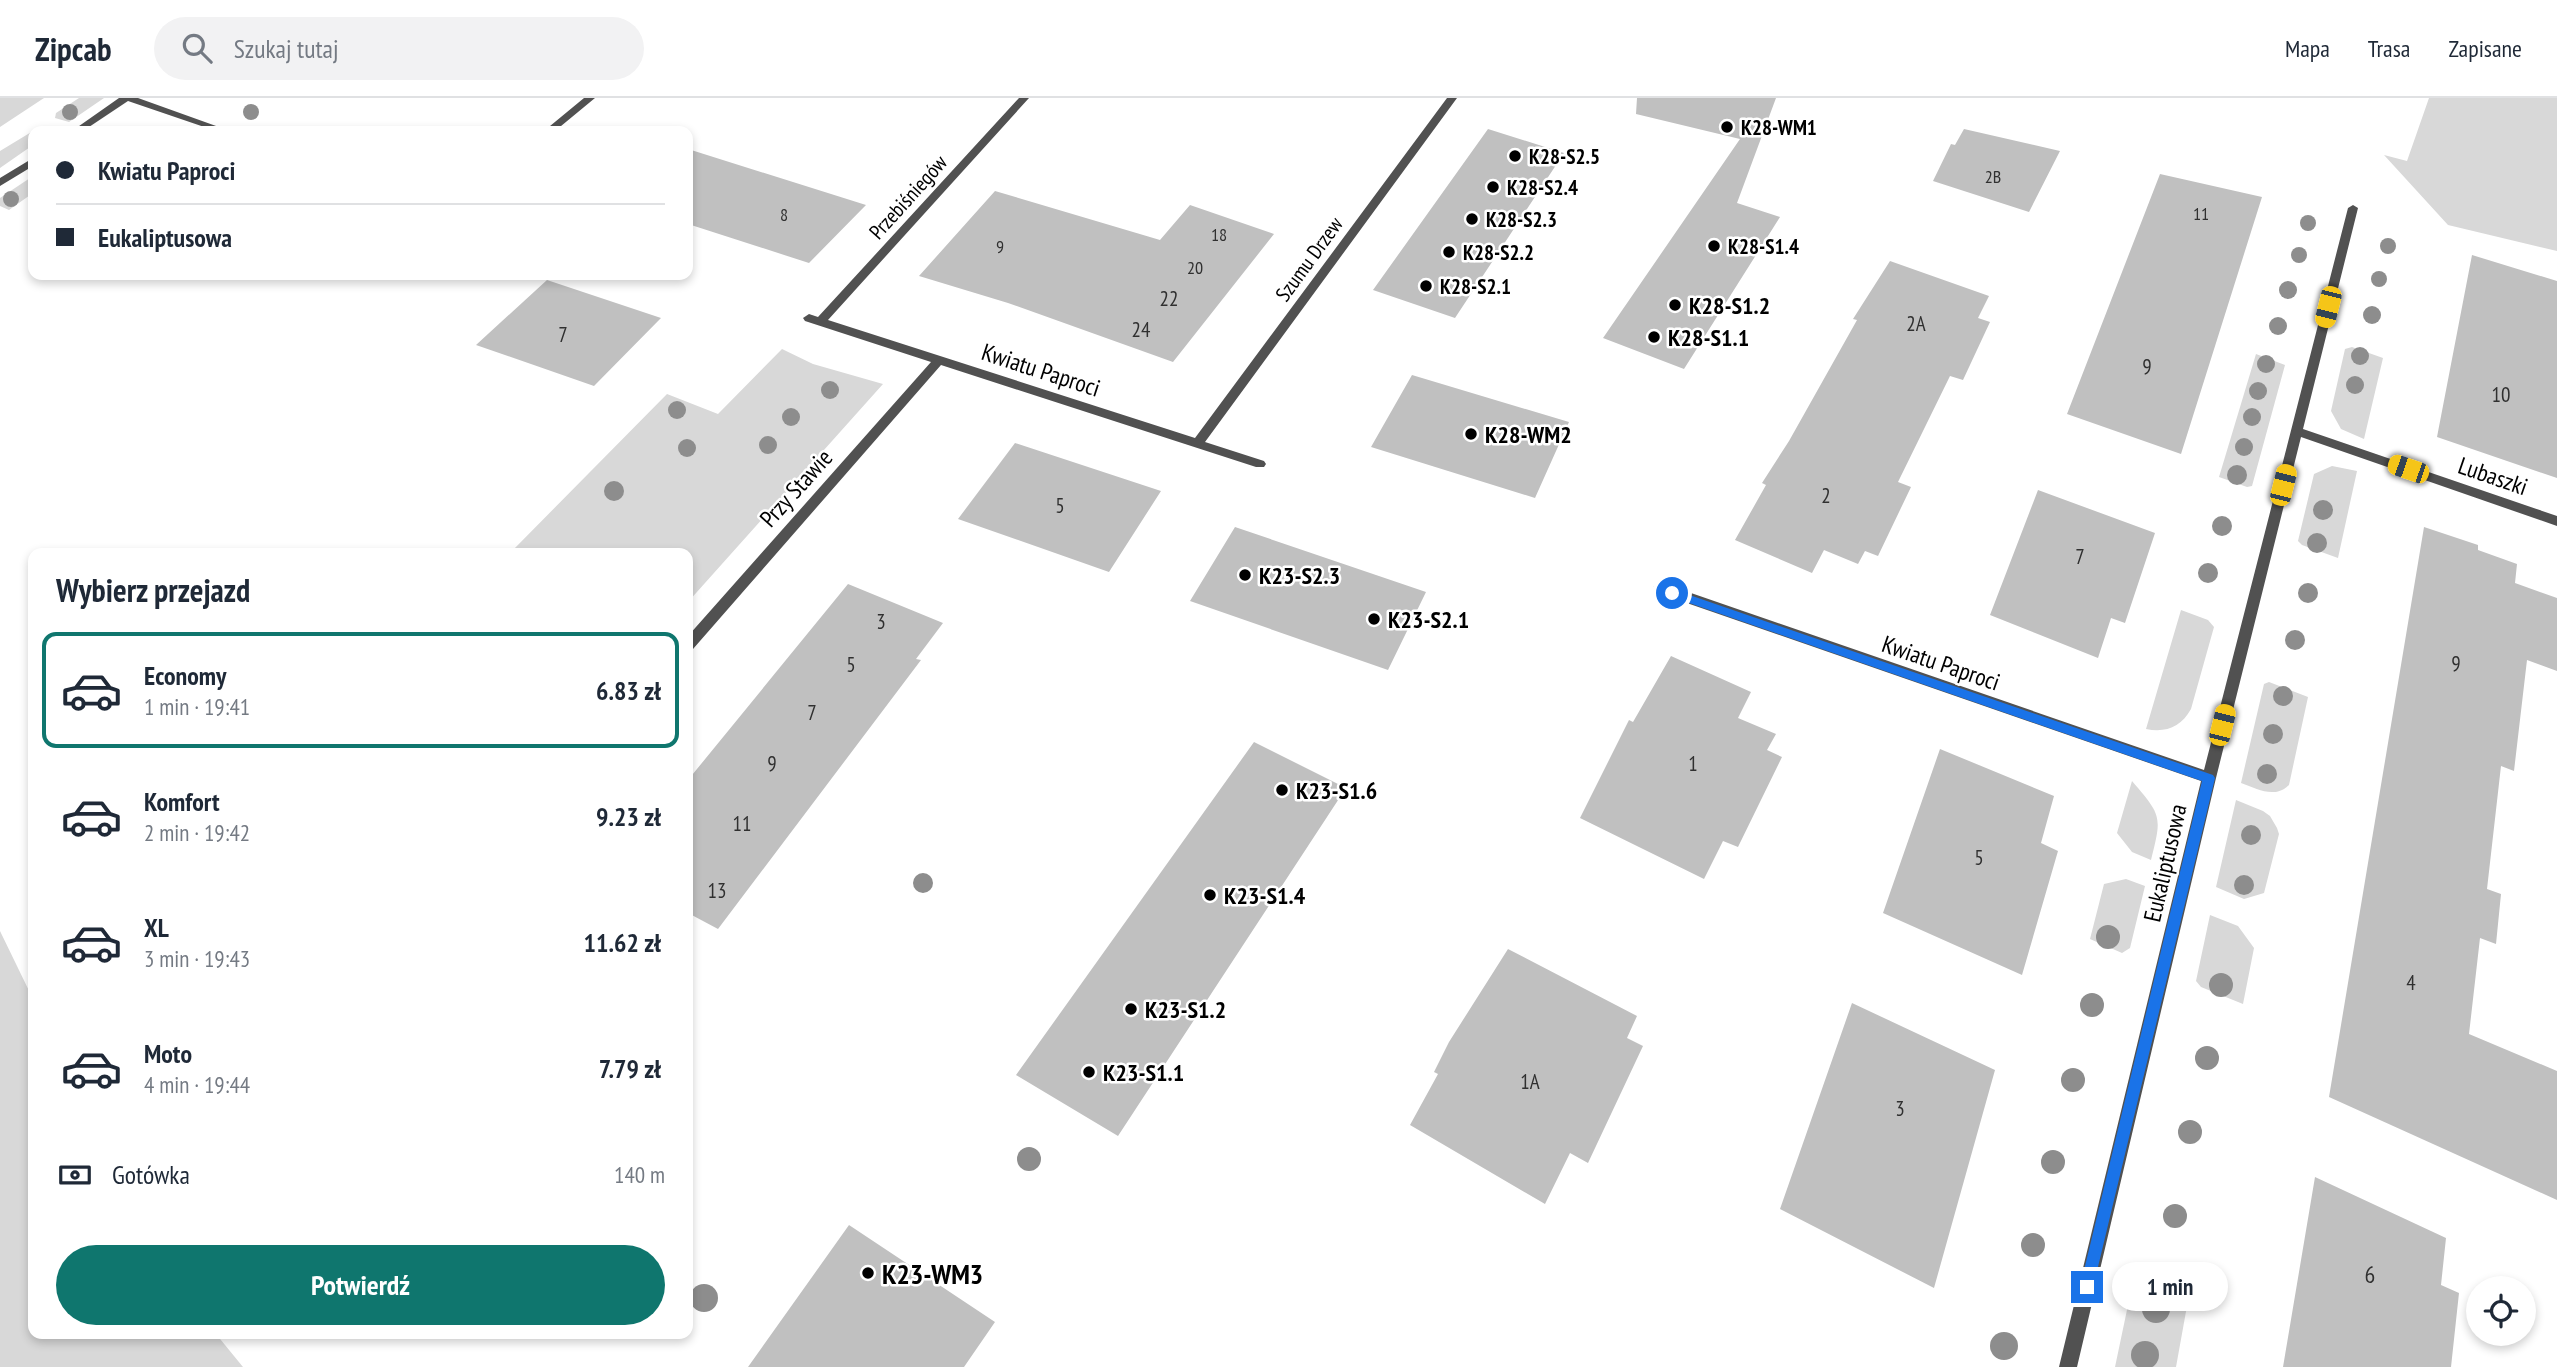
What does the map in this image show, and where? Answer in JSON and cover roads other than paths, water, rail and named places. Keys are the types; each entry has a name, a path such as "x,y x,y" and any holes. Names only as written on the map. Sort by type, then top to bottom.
{"street":[{"path":"85,126 127,98 210,126"},
{"path":"555,126 590,98"},
{"name":"Przebiśniegów","path":"815,320 1024,98"},
{"name":"Szumu Drzew","path":"1198,443 1452,98"},
{"path":"0,183 28,163"},
{"name":"Eukaliptusowa","path":"2068,1367 2209,778 2353,208"},
{"name":"Kwiatu Paproci","path":"815,320 1260,464"},
{"name":"Przy Stawie","path":"693,639 938,361"},
{"name":"Lubaszki","path":"2296,431 2557,521"},
{"name":"Kwiatu Paproci","path":"1660,588 2209,778"}],"place":[{"name":"K28-WM1","path":"1727,127"},
{"name":"K28-S2.5","path":"1515,156"},
{"name":"K28-S2.4","path":"1493,187"},
{"name":"K28-S2.3","path":"1472,219"},
{"name":"K28-S1.4","path":"1714,246"},
{"name":"K28-S2.2","path":"1449,252"},
{"name":"K28-S2.1","path":"1426,286"},
{"name":"K28-S1.2","path":"1675,305"},
{"name":"K28-S1.1","path":"1654,337"},
{"name":"K28-WM2","path":"1471,434"},
{"name":"K23-S2.3","path":"1245,575"},
{"name":"K23-S2.1","path":"1374,619"},
{"name":"K23-S1.6","path":"1282,790"},
{"name":"K23-S1.4","path":"1210,895"},
{"name":"K23-S1.2","path":"1131,1009"},
{"name":"K23-S1.1","path":"1089,1072"},
{"name":"K23-WM3","path":"868,1273"}]}
